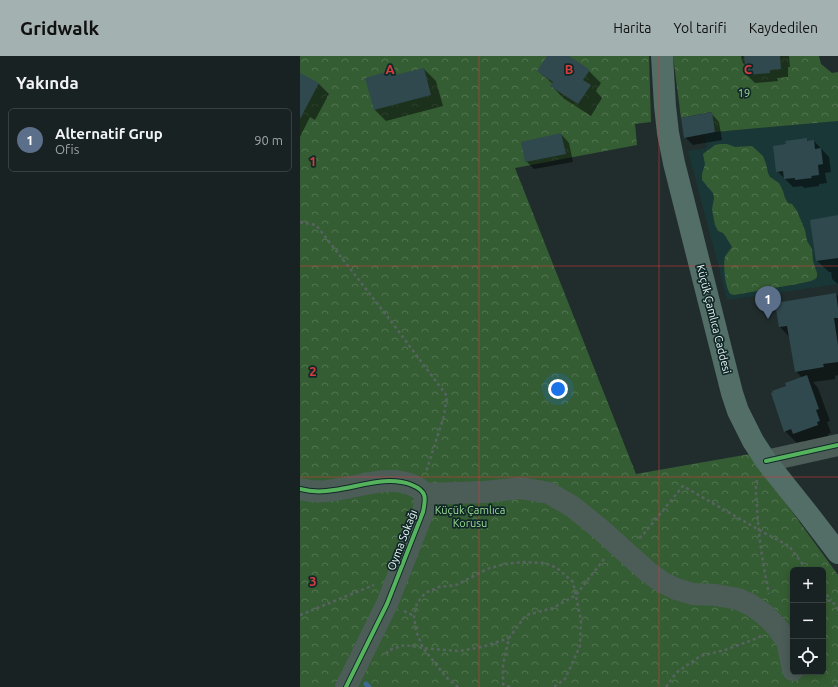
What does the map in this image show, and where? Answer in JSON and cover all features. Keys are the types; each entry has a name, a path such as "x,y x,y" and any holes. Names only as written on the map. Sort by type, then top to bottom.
{"main road":[{"name":"Küçük Çamlıca Caddesi","path":"662,56 664,106 674,163 730,385 738,411 753,441 766,461 810,515 838,553"}],"street":[{"path":"766,461 838,445"},
{"path":"300,489 309,491 333,491 387,481 400,481 422,492 484,492 521,488 548,493 573,507 648,572 662,582 676,589 693,594 716,595 738,600 764,614 777,627 786,641 790,658"},
{"name":"Oyma Sokağı","path":"346,687 387,604 423,512 425,502 422,492"},
{"path":"794,675 796,687"}],"path":[{"path":"300,222 316,225 447,396 444,416 422,492"},
{"path":"666,687 676,673 700,656 725,650 755,639 777,627 763,567 757,518 756,486 759,473 766,461"},
{"path":"510,687 503,684 503,665 509,638 526,615 553,608 576,595 610,552 642,536 683,486 789,546 805,567"},
{"path":"458,687 447,678 423,648 416,631 414,616 417,603 425,593 439,587 456,585 487,569 506,564 523,562 546,564 557,568 573,582 581,620 580,646 565,679 554,687"},
{"path":"300,614 398,576"},
{"path":"826,594 838,609"},
{"path":"825,603 831,600"},
{"path":"405,612 414,616"},
{"path":"385,654 389,650 405,644 423,648 459,651 482,647 509,638"},
{"path":"834,687 838,685"}],"shaded area":[{"path":"838,121 838,284 727,300 688,151 707,148 704,134"}],"green space":[{"name":"Küçük Çamlıca Korusu","path":"300,56 649,56 651,122 635,124 637,145 515,168 636,474 750,454 838,575 838,687 300,687"},
{"name":"19","path":"673,56 819,56 821,64 832,73 838,72 838,121 715,132 711,112 681,118"},
{"path":"727,144 735,147 752,146 763,156 770,177 779,183 788,203 792,204 797,211 805,230 807,241 812,249 813,261 817,273 817,277 815,279 797,284 734,295 729,292 725,280 724,261 732,247 723,233 718,231 715,225 712,209 714,198 713,193 702,180 705,164 703,154 715,145"}],"building":[{"path":"547,56 569,56 590,70 583,80 591,85 578,104 550,86 553,82 537,71"},
{"path":"744,56 780,56 781,69 770,70 770,73 746,75"},
{"path":"424,68 431,95 374,110 365,78 390,71 391,76"},
{"path":"300,73 319,83 300,119"},
{"path":"712,112 715,132 684,138 681,118"},
{"path":"561,133 566,154 525,162 521,142"},
{"path":"807,138 807,141 814,140 815,149 821,148 823,164 818,165 819,175 811,176 812,178 795,180 795,178 784,179 783,171 776,172 773,146 786,144 785,141"},
{"path":"838,215 838,258 816,261 810,220"},
{"path":"836,293 838,318 834,318 838,345 838,362 823,364 824,367 795,372 787,326 779,327 775,303"},
{"path":"807,375 819,409 816,410 820,421 817,422 818,425 793,434 791,429 784,432 771,393 773,392 772,391 786,386 785,383"}],"waterway":[{"path":"366,684 369,687"}],"cycle path":[{"path":"766,461 838,445"},
{"path":"300,489 326,491 383,481 393,481 402,482 417,487 423,492 425,499 423,512 387,604 346,687"}],"place":[{"name":"Alternatif Grup","path":"768,319"}]}
